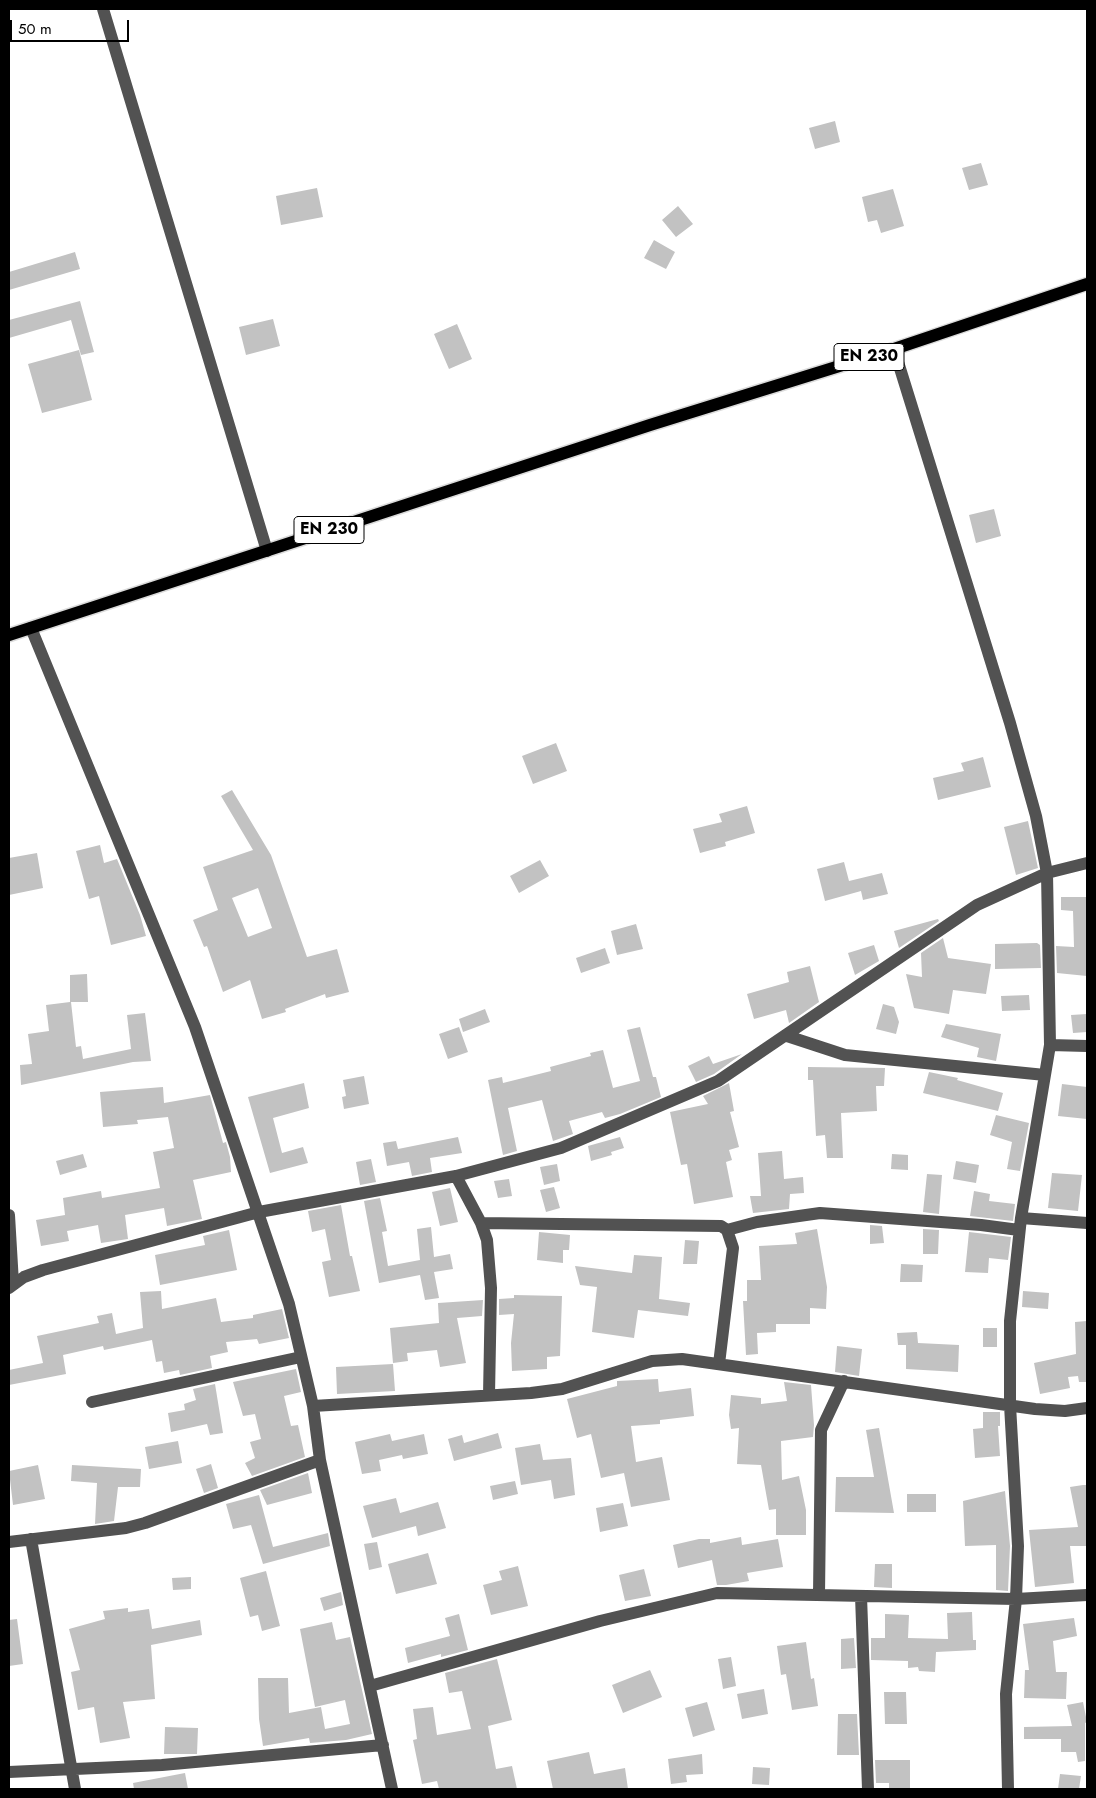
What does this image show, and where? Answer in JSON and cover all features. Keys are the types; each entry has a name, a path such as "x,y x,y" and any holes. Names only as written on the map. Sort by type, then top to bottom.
{"main road":[{"name":"EN 230","path":"9,635 640,428 894,349 1087,284"}],"street":[{"path":"103,9 267,551"},
{"path":"894,349 1010,723 1036,816 1047,872 1050,1046 1020,1224 1010,1321 1010,1405 1018,1507 1016,1599 1006,1694 1008,1789"},
{"path":"30,628 194,1027 260,1212 289,1304 313,1406 320,1460 392,1789"},
{"path":"9,1215 11,1286 42,1270 260,1212 456,1176 561,1148 718,1081 787,1036 977,905 1047,872 1087,863"},
{"path":"787,1036 845,1055 1045,1075"},
{"path":"1050,1046 1087,1046"},
{"path":"456,1176 481,1223 487,1240 491,1288 489,1395"},
{"path":"727,1230 757,1222 820,1213 981,1225 1087,1223"},
{"path":"481,1223 721,1226 727,1230 733,1248 720,1364"},
{"path":"92,1402 302,1357"},
{"path":"313,1406 562,1389 652,1361 682,1359 1010,1405 1065,1411 1087,1408"},
{"path":"819,1595 821,1430 844,1381"},
{"path":"9,1542 126,1528 145,1523 320,1460"},
{"path":"30,1539 75,1789"},
{"path":"370,1686 600,1621 717,1593 1016,1599 1087,1595"},
{"path":"861,1596 868,1789"},
{"path":"9,1772 162,1765 383,1745"}],"building":[{"path":"835,121 840,142 815,149 809,128"},
{"path":"981,163 988,185 969,190 962,168"},
{"path":"317,188 323,217 281,225 276,196"},
{"path":"893,189 904,226 881,233 877,220 868,222 862,197"},
{"path":"678,206 693,224 676,237 662,220"},
{"path":"654,240 675,252 666,269 644,258"},
{"path":"75,252 80,269 9,290 9,272"},
{"path":"80,301 94,352 81,355 71,320 9,338 9,320"},
{"path":"273,319 280,346 246,355 239,327"},
{"path":"457,324 472,359 449,369 434,334"},
{"path":"79,350 92,400 42,413 28,364"},
{"path":"994,509 1001,536 976,543 969,515"},
{"path":"556,743 567,771 533,784 522,756"},
{"path":"983,757 991,787 938,800 933,778 964,771 961,763"},
{"path":"232,790 271,855 307,957 337,949 349,992 326,998 325,994 285,1009 286,1012 262,1019 250,980 223,992 207,946 204,947 193,920 218,910 203,867 253,850 221,796","holes":["258,888 272,928 248,937 232,898"]},
{"path":"747,806 755,833 725,842 726,846 700,853 693,829 722,822 719,814"},
{"path":"1028,821 1038,868 1016,875 1004,827"},
{"path":"100,845 104,863 117,859 140,915 146,936 111,945 99,896 89,899 76,851"},
{"path":"37,853 43,888 9,895 9,858"},
{"path":"540,860 549,876 519,893 510,876"},
{"path":"844,862 849,881 882,873 888,894 863,900 861,891 825,901 817,869"},
{"path":"1061,897 1087,897 1087,976 1057,973 1056,946 1074,947 1073,911 1061,910"},
{"path":"938,919 939,921 899,948 894,931"},
{"path":"636,924 643,949 617,955 611,931"},
{"path":"943,938 948,958 991,964 986,994 953,990 949,1014 914,1008 906,974 922,977 921,953"},
{"path":"1037,943 1040,945 1041,968 995,969 995,944"},
{"path":"874,945 879,961 855,975 848,953"},
{"path":"605,948 610,963 581,973 576,958"},
{"path":"810,966 819,1002 789,1023 786,1010 754,1019 747,994 789,982 787,972"},
{"path":"87,974 88,1002 71,1002 76,1047 81,1046 83,1059 131,1049 127,1015 145,1013 151,1061 133,1062 21,1085 20,1065 32,1064 28,1034 49,1031 46,1005 70,1002 70,975"},
{"path":"1029,995 1030,1010 1002,1011 1001,996"},
{"path":"883,1004 894,1007 899,1022 896,1034 876,1029"},
{"path":"485,1009 490,1022 463,1032 459,1019"},
{"path":"1087,1014 1087,1032 1073,1033 1071,1015"},
{"path":"946,1024 1001,1034 996,1061 977,1057 979,1048 941,1037"},
{"path":"459,1027 468,1052 448,1059 439,1034"},
{"path":"640,1027 653,1077 656,1077 661,1097 620,1114 605,1118 602,1112 569,1121 573,1134 553,1141 542,1100 508,1108 517,1151 503,1155 488,1080 502,1077 503,1083 551,1071 550,1067 591,1056 590,1053 603,1050 613,1088 640,1081 627,1030"},
{"path":"742,1054 714,1074 696,1082 688,1066 709,1056 713,1064"},
{"path":"808,1067 885,1068 884,1086 876,1086 877,1111 841,1113 843,1158 827,1158 825,1135 816,1136 813,1080 808,1080"},
{"path":"929,1072 958,1078 957,1080 1003,1093 998,1111 923,1093"},
{"path":"364,1076 369,1104 344,1109 342,1097 346,1096 343,1080"},
{"path":"304,1083 309,1108 273,1118 282,1153 303,1147 308,1163 270,1173 248,1097"},
{"path":"729,1083 734,1111 730,1112 739,1147 729,1150 732,1160 726,1162 733,1197 694,1204 687,1164 681,1165 670,1112 708,1104 703,1096"},
{"path":"1062,1084 1087,1087 1087,1119 1058,1116"},
{"path":"163,1087 164,1103 210,1095 223,1143 226,1142 231,1172 193,1180 202,1219 167,1226 164,1208 125,1215 128,1239 101,1243 98,1225 67,1231 69,1241 41,1246 36,1220 65,1215 63,1198 101,1191 102,1198 160,1188 153,1152 174,1148 168,1117 137,1120 138,1124 103,1127 100,1092"},
{"path":"996,1115 1029,1123 1020,1171 1007,1169 1012,1142 990,1135"},
{"path":"458,1137 462,1153 430,1158 432,1172 412,1176 409,1162 387,1166 383,1143 396,1141 398,1149"},
{"path":"620,1137 624,1148 611,1152 612,1155 591,1161 588,1146"},
{"path":"782,1151 784,1179 803,1177 804,1193 790,1194 789,1209 753,1213 750,1196 761,1196 758,1153"},
{"path":"83,1154 87,1167 60,1175 56,1161"},
{"path":"892,1154 908,1155 908,1170 891,1169"},
{"path":"371,1159 376,1182 360,1185 356,1162"},
{"path":"956,1161 979,1165 976,1183 953,1179"},
{"path":"557,1164 560,1181 544,1185 540,1167"},
{"path":"1052,1173 1082,1175 1078,1211 1048,1208"},
{"path":"927,1174 942,1175 939,1214 923,1212"},
{"path":"509,1179 512,1196 498,1198 494,1181"},
{"path":"554,1187 560,1208 546,1212 540,1190"},
{"path":"450,1188 458,1222 440,1226 432,1192"},
{"path":"974,1191 990,1194 989,1201 1015,1204 1013,1221 970,1216"},
{"path":"380,1198 387,1231 382,1232 388,1266 420,1260 417,1229 431,1227 434,1257 450,1254 453,1269 434,1272 439,1298 425,1300 420,1275 379,1283 364,1201"},
{"path":"341,1205 350,1256 352,1256 360,1291 329,1297 322,1262 331,1260 325,1229 312,1232 308,1211"},
{"path":"870,1225 882,1226 884,1243 870,1244"},
{"path":"817,1229 827,1287 826,1309 810,1308 810,1324 776,1324 776,1332 757,1333 758,1354 746,1355 743,1301 747,1301 747,1280 761,1280 759,1246 797,1244 795,1233"},
{"path":"923,1229 939,1230 938,1254 923,1254"},
{"path":"229,1230 237,1270 160,1285 155,1255 205,1245 203,1236"},
{"path":"539,1232 570,1235 569,1250 563,1250 563,1263 537,1260"},
{"path":"969,1232 1011,1237 1008,1260 989,1258 988,1273 965,1272"},
{"path":"685,1240 699,1241 697,1264 683,1264"},
{"path":"634,1255 662,1257 659,1299 690,1303 688,1316 638,1310 634,1338 592,1332 597,1287 580,1285 575,1266 632,1273"},
{"path":"901,1264 923,1265 922,1282 900,1282"},
{"path":"161,1291 162,1309 216,1298 221,1322 253,1318 253,1315 282,1309 289,1338 259,1344 257,1339 226,1342 228,1352 210,1356 212,1368 180,1375 179,1370 164,1373 162,1361 156,1362 152,1340 104,1350 103,1346 63,1355 66,1374 9,1385 9,1370 43,1363 37,1336 99,1323 97,1316 112,1313 116,1334 143,1328 140,1292"},
{"path":"1023,1291 1049,1293 1048,1309 1022,1307"},
{"path":"514,1295 562,1296 560,1356 547,1357 547,1369 512,1371 511,1343 514,1314 499,1315 499,1299 514,1298"},
{"path":"483,1300 482,1316 457,1318 466,1363 440,1367 437,1350 407,1353 408,1361 393,1363 390,1328 439,1323 438,1303"},
{"path":"1087,1321 1087,1382 1079,1382 1078,1376 1068,1377 1070,1388 1040,1394 1034,1363 1076,1354 1075,1322"},
{"path":"983,1328 997,1328 997,1347 983,1347"},
{"path":"917,1332 918,1343 959,1345 958,1372 906,1369 906,1345 898,1345 897,1333"},
{"path":"837,1346 862,1349 859,1376 835,1372"},
{"path":"393,1364 395,1391 337,1394 336,1367"},
{"path":"296,1369 301,1392 284,1396 291,1426 298,1425 305,1457 252,1476 245,1463 255,1458 250,1442 261,1439 255,1414 243,1416 233,1382"},
{"path":"658,1379 659,1392 691,1388 694,1416 660,1420 660,1424 631,1426 636,1462 662,1457 670,1500 631,1507 624,1473 601,1478 591,1434 577,1438 567,1399 617,1386 617,1381"},
{"path":"784,1382 811,1385 813,1437 781,1441 782,1480 799,1476 806,1510 806,1535 776,1535 776,1509 769,1510 761,1465 737,1464 739,1428 731,1429 729,1415 731,1395 761,1398 761,1404 787,1401"},
{"path":"215,1384 223,1433 210,1435 207,1424 171,1432 168,1413 185,1410 184,1404 196,1400 193,1389"},
{"path":"983,1412 1000,1412 1000,1426 998,1426 1000,1456 975,1458 973,1429 983,1428"},
{"path":"879,1428 894,1513 835,1512 836,1477 874,1477 866,1430"},
{"path":"498,1433 502,1448 454,1461 448,1439 462,1435 464,1443"},
{"path":"390,1434 392,1441 424,1434 428,1454 403,1459 402,1455 379,1460 381,1471 362,1474 355,1442"},
{"path":"178,1441 182,1463 149,1469 145,1447"},
{"path":"540,1444 543,1460 571,1458 575,1495 554,1499 551,1480 521,1485 515,1448"},
{"path":"211,1464 218,1488 204,1493 196,1469"},
{"path":"38,1465 45,1499 13,1505 9,1471"},
{"path":"72,1465 141,1469 140,1487 118,1487 114,1521 95,1524 97,1483 71,1481"},
{"path":"308,1473 312,1493 267,1505 260,1490"},
{"path":"515,1481 518,1494 493,1500 490,1486"},
{"path":"1087,1485 1087,1546 1070,1546 1074,1583 1035,1587 1029,1530 1078,1527 1070,1487"},
{"path":"1005,1491 1010,1546 1008,1591 996,1590 996,1545 965,1546 963,1501"},
{"path":"907,1494 936,1494 936,1512 907,1512"},
{"path":"259,1495 273,1547 328,1533 330,1546 263,1564 251,1525 233,1529 226,1504"},
{"path":"396,1498 400,1513 438,1502 446,1528 418,1536 416,1526 372,1538 363,1506"},
{"path":"623,1503 628,1526 600,1532 596,1508"},
{"path":"741,1537 742,1545 778,1539 783,1567 747,1573 749,1581 726,1585 717,1585 712,1560 678,1568 673,1545 699,1539 710,1539 710,1543"},
{"path":"377,1542 382,1567 369,1570 364,1544"},
{"path":"428,1553 437,1584 396,1594 388,1564"},
{"path":"875,1564 892,1564 892,1588 874,1587"},
{"path":"518,1566 528,1606 491,1615 483,1585 502,1580 499,1571"},
{"path":"644,1569 651,1596 625,1601 619,1575"},
{"path":"266,1571 280,1626 262,1631 258,1615 250,1617 240,1578"},
{"path":"191,1577 191,1589 173,1590 172,1578"},
{"path":"341,1592 343,1605 324,1611 320,1598"},
{"path":"128,1608 128,1612 149,1609 152,1629 200,1620 202,1635 151,1645 155,1699 123,1702 130,1738 100,1743 94,1707 78,1710 71,1672 80,1670 69,1629 105,1619 103,1611"},
{"path":"972,1612 973,1640 976,1640 976,1650 936,1652 935,1672 919,1671 918,1667 908,1668 908,1661 871,1660 871,1638 885,1638 885,1614 909,1615 908,1638 948,1639 947,1613"},
{"path":"459,1614 468,1650 441,1657 441,1654 408,1663 405,1648 450,1636 445,1618"},
{"path":"1074,1618 1077,1636 1053,1641 1056,1672 1067,1672 1066,1699 1024,1698 1025,1670 1029,1670 1023,1624"},
{"path":"17,1619 23,1664 9,1666 9,1620"},
{"path":"332,1622 336,1640 350,1637 372,1734 346,1740 310,1743 309,1738 263,1746 259,1719 258,1678 288,1678 289,1713 321,1707 325,1729 350,1724 345,1700 315,1707 300,1629"},
{"path":"854,1638 856,1668 841,1669 841,1639"},
{"path":"806,1642 811,1679 814,1678 818,1706 792,1710 786,1674 781,1675 777,1646"},
{"path":"731,1657 736,1686 723,1689 718,1659"},
{"path":"497,1659 512,1720 488,1726 496,1769 512,1766 517,1789 439,1789 437,1781 422,1784 413,1740 417,1739 413,1709 433,1707 437,1735 471,1729 462,1691 449,1693 445,1673"},
{"path":"650,1670 662,1697 623,1713 612,1685"},
{"path":"764,1689 768,1714 742,1719 737,1694"},
{"path":"884,1692 906,1692 907,1724 885,1724"},
{"path":"707,1702 715,1730 693,1737 685,1708"},
{"path":"1083,1702 1087,1722 1085,1723 1085,1761 1078,1762 1076,1752 1061,1752 1061,1739 1024,1739 1024,1727 1072,1726 1067,1705"},
{"path":"838,1714 857,1714 859,1755 837,1755"},
{"path":"165,1727 198,1728 197,1754 164,1754"},
{"path":"589,1752 594,1774 625,1768 628,1789 553,1789 547,1761"},
{"path":"702,1754 703,1774 686,1775 687,1782 671,1784 668,1759"},
{"path":"875,1760 910,1760 910,1789 889,1789 889,1783 876,1783"},
{"path":"753,1767 770,1768 769,1785 752,1784"},
{"path":"185,1773 188,1789 134,1789 133,1783"},
{"path":"1060,1774 1081,1776 1079,1789 1058,1789"}]}
